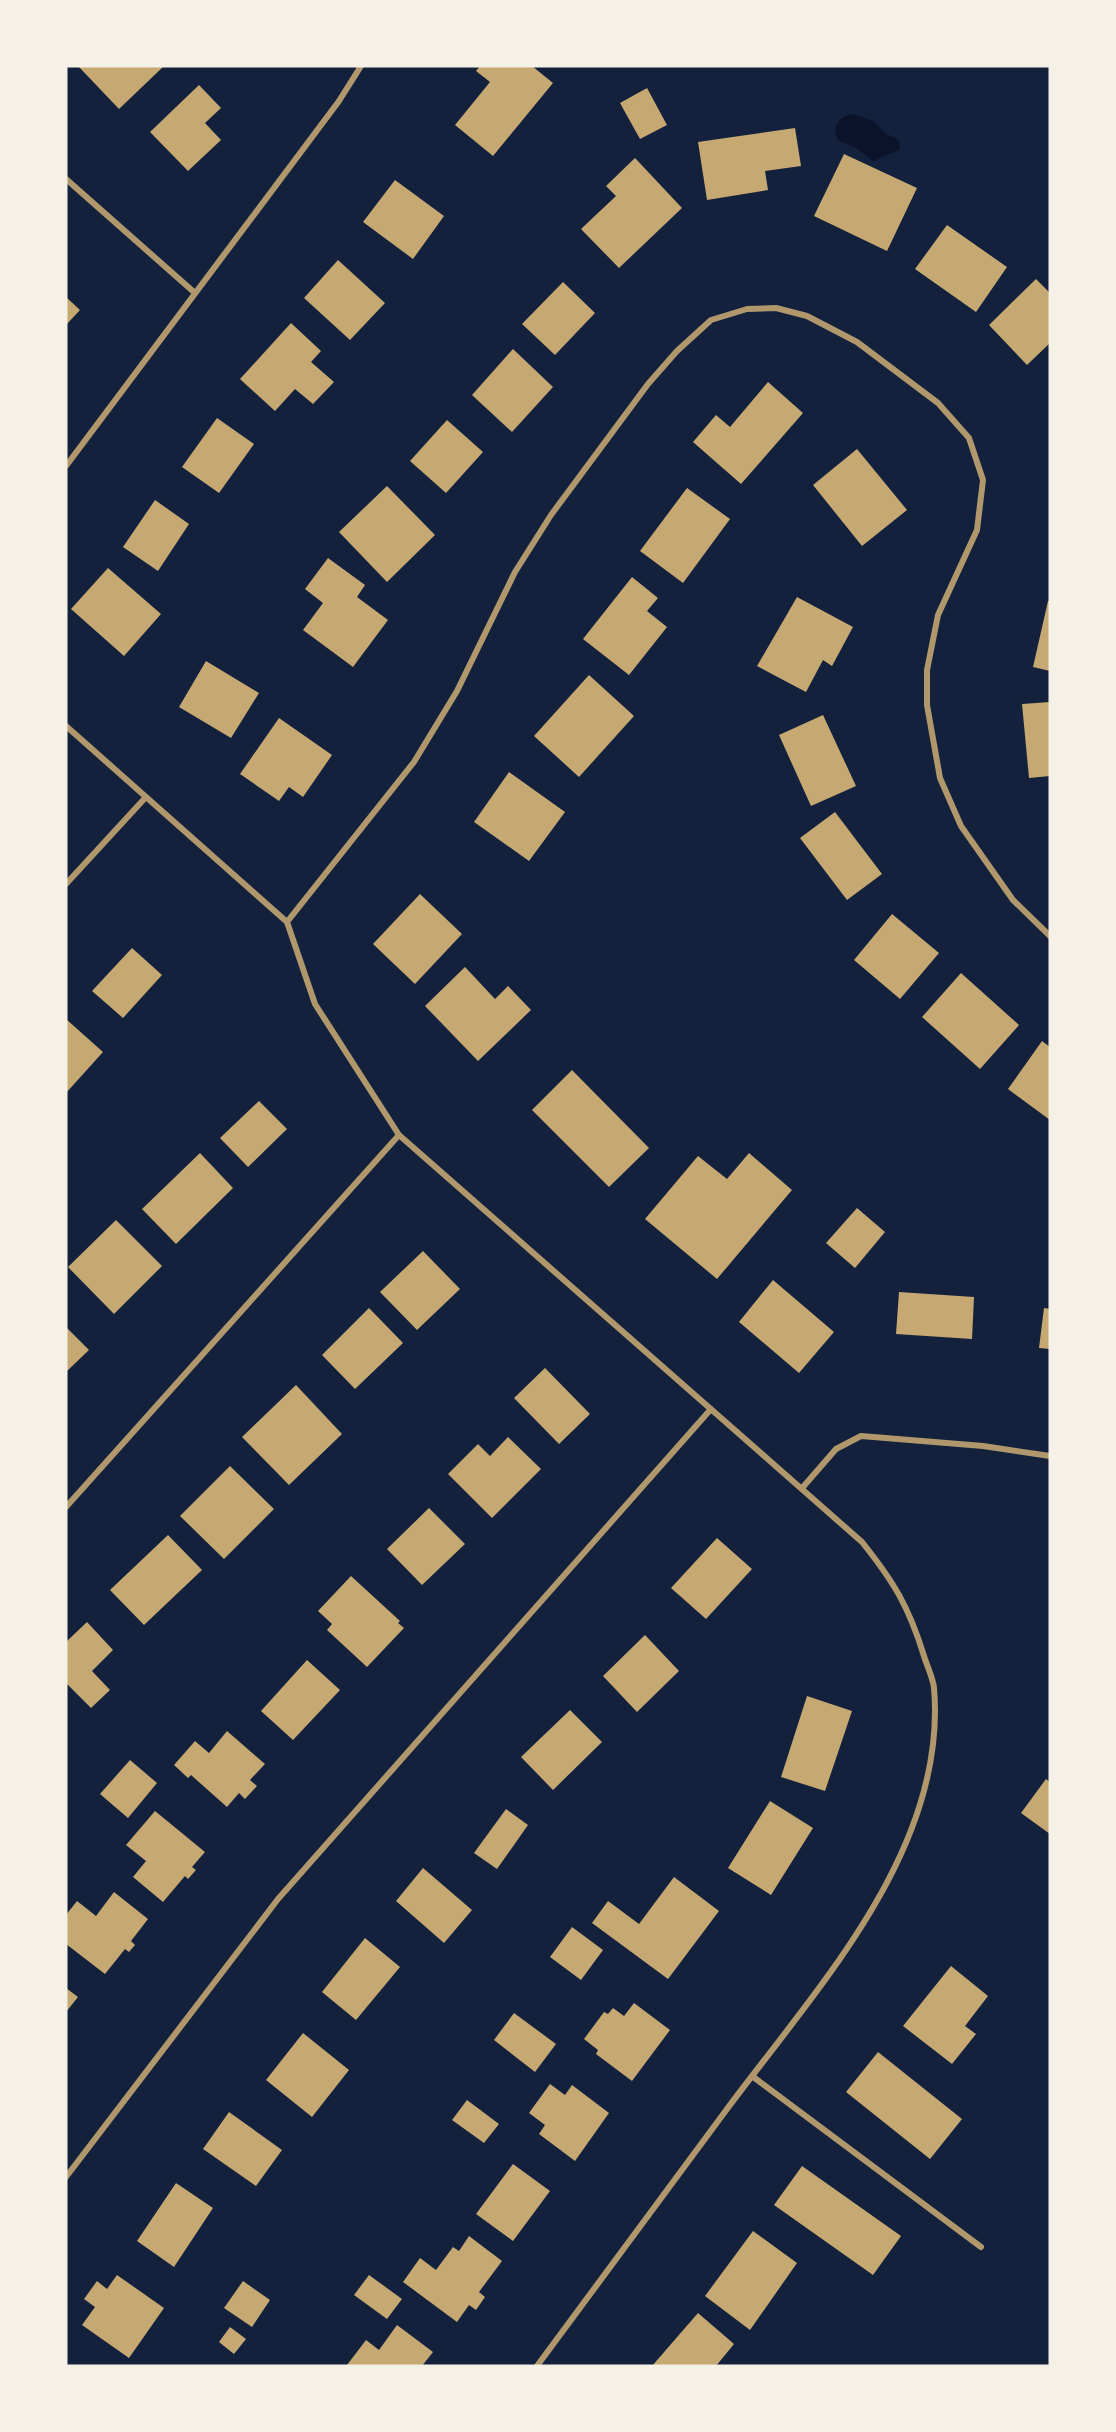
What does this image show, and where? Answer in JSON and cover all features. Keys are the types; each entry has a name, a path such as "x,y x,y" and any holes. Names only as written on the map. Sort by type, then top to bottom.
{"street":[{"path":"66,466 339,101 361,66"},
{"path":"66,179 195,293"},
{"path":"287,922 414,762 457,691 515,573 551,515 648,384 676,351 711,320 747,309 777,308 807,316 857,342 938,403 969,438 983,480 977,530 938,615 927,670 929,715 940,778 961,826 1012,900 1050,936"},
{"path":"66,726 287,922 315,1004 399,1135 862,1542 893,1581 912,1617 934,1686 933,1748 917,1814 891,1877 836,1965 537,2366"},
{"path":"66,884 146,797"},
{"path":"66,1507 399,1135"},
{"path":"66,2177 278,1899 711,1409"},
{"path":"802,1488 836,1449 861,1436 972,1444 1050,1456"},
{"path":"752,2076 981,2247"}],"water":[{"path":"854,114 874,122 886,134 896,138 900,144 899,150 873,161 856,148 838,140 835,132 839,122 843,117"}],"building":[{"path":"80,66 164,66 119,109 79,67"},
{"path":"480,66 532,66 553,83 493,156 455,125 490,82 476,71"},
{"path":"199,85 221,108 205,123 221,140 188,171 150,132"},
{"path":"647,88 667,125 640,139 620,103"},
{"path":"795,128 801,166 765,171 768,190 707,200 698,142"},
{"path":"844,154 917,188 887,251 814,216"},
{"path":"635,158 682,208 619,268 581,229 616,196 606,186"},
{"path":"395,180 444,216 413,259 363,222"},
{"path":"947,225 1007,267 976,312 915,269"},
{"path":"338,260 385,303 350,340 304,298"},
{"path":"1036,279 1050,293 1050,343 1027,365 989,325"},
{"path":"563,282 595,313 555,355 522,324"},
{"path":"66,297 80,310 66,325"},
{"path":"291,323 321,351 311,362 334,382 313,404 295,389 275,411 240,379"},
{"path":"513,349 553,387 512,432 472,395"},
{"path":"768,382 803,413 741,484 693,442 716,415 730,427"},
{"path":"217,418 254,444 219,493 182,467"},
{"path":"447,420 483,452 446,493 410,461"},
{"path":"857,449 907,510 862,546 813,485"},
{"path":"387,486 435,535 387,582 339,532"},
{"path":"687,488 730,519 683,583 640,551"},
{"path":"155,500 189,524 158,571 123,547"},
{"path":"328,558 365,585 357,597 388,620 353,667 303,630 323,603 305,589"},
{"path":"108,568 161,614 124,656 71,609"},
{"path":"632,577 658,598 647,611 667,627 629,675 583,639"},
{"path":"797,597 853,627 832,666 823,660 806,692 757,666"},
{"path":"1048,601 1050,601 1050,671 1033,667"},
{"path":"206,661 259,693 231,738 179,707"},
{"path":"589,675 634,716 579,777 534,736"},
{"path":"1050,702 1050,776 1029,778 1022,704"},
{"path":"823,715 856,786 811,806 779,735"},
{"path":"279,718 332,755 303,797 289,787 279,801 240,774"},
{"path":"509,772 565,812 529,861 474,822"},
{"path":"835,812 882,874 847,900 800,838"},
{"path":"420,894 462,934 415,984 373,944"},
{"path":"892,914 939,953 900,999 854,960"},
{"path":"132,948 162,975 123,1018 92,991"},
{"path":"465,967 495,999 508,986 531,1010 478,1061 425,1006"},
{"path":"961,973 1019,1025 980,1069 922,1017"},
{"path":"66,1019 103,1052 66,1093"},
{"path":"1042,1041 1050,1047 1050,1120 1008,1089"},
{"path":"572,1070 649,1148 609,1187 532,1110"},
{"path":"259,1101 287,1129 248,1167 220,1138"},
{"path":"200,1153 233,1188 176,1244 142,1209"},
{"path":"749,1153 792,1190 717,1279 645,1219 698,1156 727,1179"},
{"path":"857,1208 885,1232 855,1268 826,1243"},
{"path":"116,1220 162,1266 114,1314 68,1267"},
{"path":"423,1251 460,1289 417,1330 380,1292"},
{"path":"773,1280 834,1332 799,1373 739,1322"},
{"path":"899,1292 974,1297 972,1339 896,1334"},
{"path":"369,1308 403,1343 355,1389 322,1355"},
{"path":"1044,1308 1050,1309 1050,1349 1039,1348"},
{"path":"66,1327 89,1350 66,1372"},
{"path":"545,1368 590,1414 559,1444 514,1398"},
{"path":"296,1385 342,1434 289,1485 242,1437"},
{"path":"508,1437 541,1469 492,1518 448,1474 478,1444 490,1456"},
{"path":"230,1466 274,1509 224,1559 180,1516"},
{"path":"429,1508 465,1544 422,1585 387,1549"},
{"path":"168,1535 202,1570 144,1625 110,1590"},
{"path":"717,1538 752,1569 706,1619 671,1588"},
{"path":"351,1576 400,1621 398,1623 404,1628 367,1667 327,1630 332,1624 318,1611"},
{"path":"87,1622 113,1650 92,1671 110,1690 91,1708 66,1683 66,1642"},
{"path":"645,1635 679,1671 637,1712 603,1676"},
{"path":"307,1660 340,1690 293,1740 261,1711"},
{"path":"807,1696 852,1711 825,1791 781,1777"},
{"path":"570,1710 602,1742 553,1790 521,1757"},
{"path":"227,1731 265,1764 250,1780 257,1786 245,1799 239,1793 227,1807 191,1775 188,1778 174,1765 195,1741 209,1753"},
{"path":"130,1760 157,1783 128,1818 100,1794"},
{"path":"1046,1779 1050,1782 1050,1834 1021,1813"},
{"path":"770,1801 813,1828 771,1895 728,1868"},
{"path":"506,1809 528,1825 497,1869 474,1853"},
{"path":"155,1811 205,1852 192,1867 196,1870 188,1879 185,1876 163,1902 133,1877 146,1861 126,1845"},
{"path":"423,1868 472,1910 444,1943 396,1901"},
{"path":"674,1877 719,1911 668,1979 592,1923 608,1901 639,1924"},
{"path":"114,1892 148,1919 131,1941 135,1945 129,1952 125,1949 105,1974 66,1944 66,1915 77,1901 96,1916"},
{"path":"572,1927 603,1950 581,1980 550,1957"},
{"path":"365,1938 400,1967 356,2020 322,1992"},
{"path":"951,1966 988,1996 965,2026 976,2034 952,2064 903,2026"},
{"path":"66,1988 78,1997 66,2012"},
{"path":"634,2003 670,2030 632,2081 596,2054 598,2050 584,2039 604,2012 608,2014 613,2008 624,2016"},
{"path":"514,2013 556,2044 535,2072 494,2040"},
{"path":"303,2033 349,2070 312,2117 266,2080"},
{"path":"878,2052 962,2119 930,2159 846,2092"},
{"path":"550,2084 565,2095 572,2085 609,2113 575,2161 539,2134 545,2125 529,2113"},
{"path":"467,2100 499,2124 484,2143 452,2120"},
{"path":"229,2112 282,2150 256,2186 203,2149"},
{"path":"513,2164 550,2191 513,2241 476,2214"},
{"path":"802,2166 901,2236 873,2275 774,2205"},
{"path":"176,2183 213,2208 174,2267 137,2241"},
{"path":"753,2231 797,2263 750,2330 705,2296"},
{"path":"469,2236 502,2261 479,2292 485,2297 476,2310 469,2305 457,2322 403,2282 420,2258 436,2270 453,2247 459,2251"},
{"path":"117,2275 164,2308 129,2358 82,2325 95,2307 84,2299 97,2281 107,2289"},
{"path":"369,2275 402,2299 387,2319 354,2295"},
{"path":"243,2281 270,2300 252,2327 224,2308"},
{"path":"698,2313 734,2344 716,2366 652,2366"},
{"path":"397,2325 433,2352 422,2366 347,2365 366,2340 379,2350"},
{"path":"230,2327 246,2339 234,2354 219,2342"}]}
